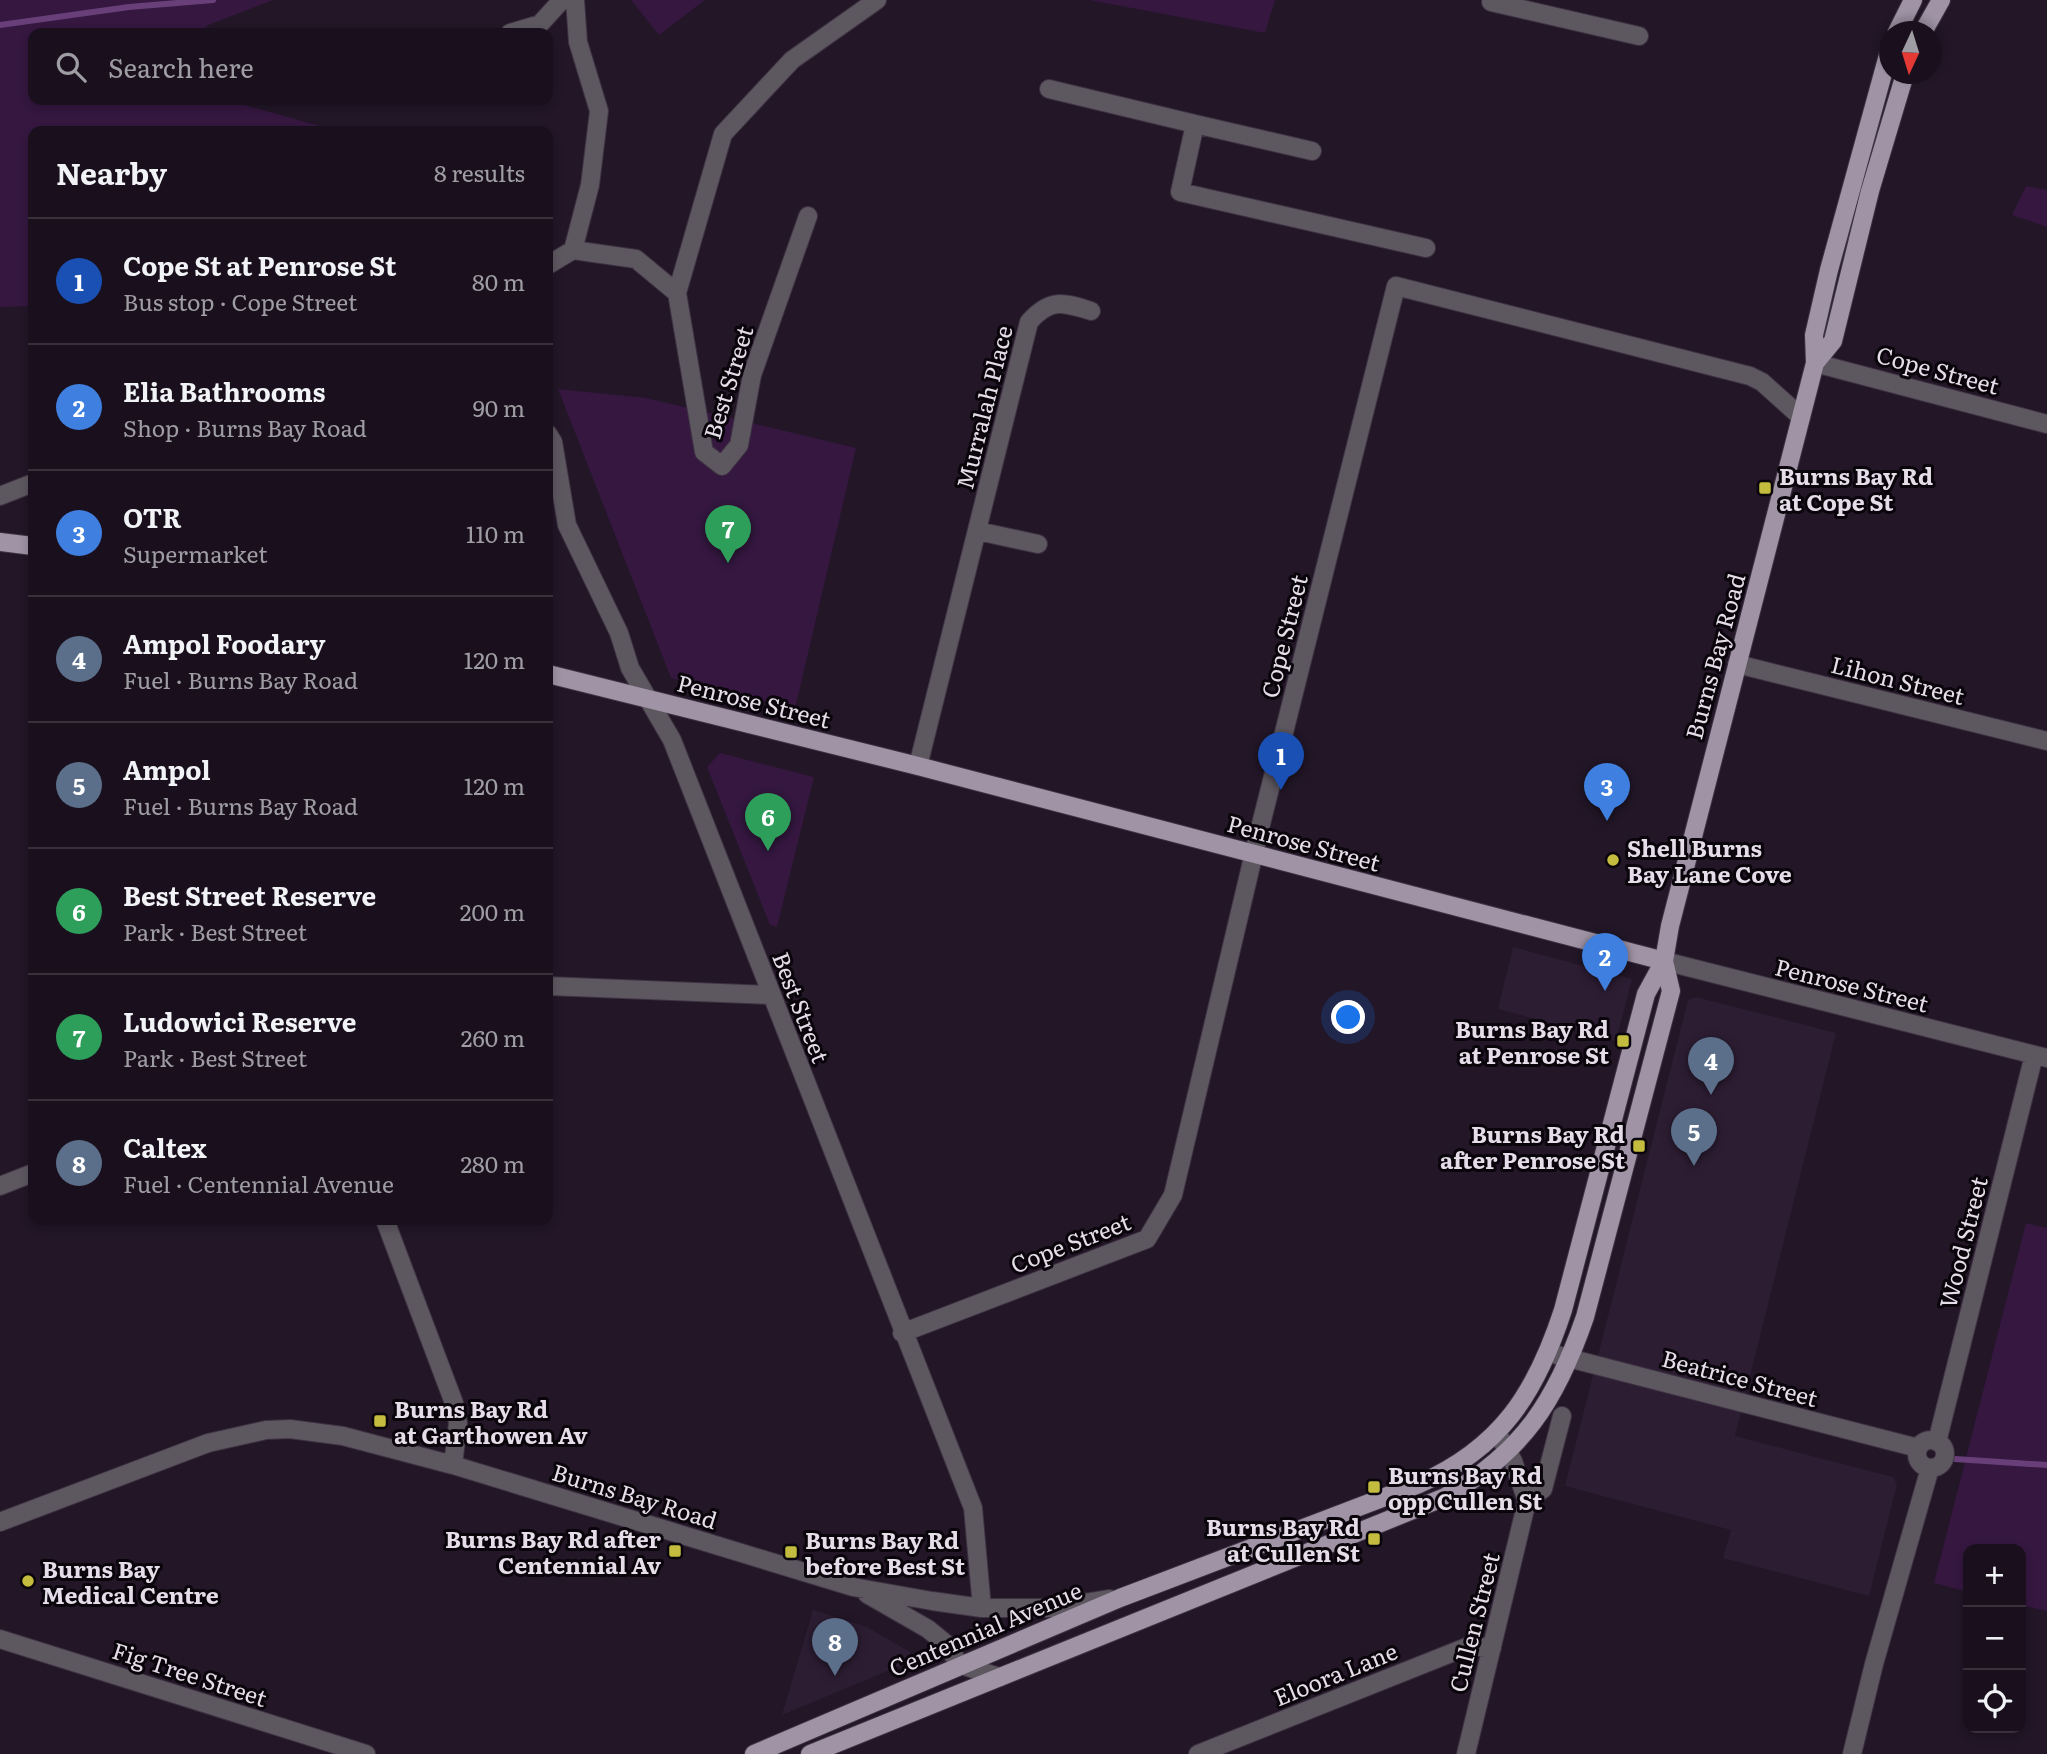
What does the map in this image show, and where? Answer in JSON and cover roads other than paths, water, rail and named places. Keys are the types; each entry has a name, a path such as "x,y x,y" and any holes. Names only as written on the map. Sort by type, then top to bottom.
{"main road":[{"path":"1902,21 1913,0"},
{"path":"1929,21 1941,0"},
{"name":"Burns Bay Road","path":"1120,1598 1419,1484 1454,1466 1497,1432 1520,1404 1549,1353 1563,1310 1646,994 1664,961 1670,926 1815,363 1814,335 1880,84"},
{"name":"Burns Bay Road","path":"1815,363 1833,341 1870,191 1902,84"},
{"path":"0,541 28,545"},
{"name":"Penrose Street","path":"553,675 918,766 1664,961"},
{"name":"Burns Bay Road","path":"1000,1677 1444,1497 1490,1468 1507,1452 1538,1417 1571,1359 1585,1317 1671,991 1664,961"},
{"name":"Centennial Avenue","path":"754,1754 1120,1598"},
{"path":"810,1754 1000,1677"}],"street":[{"path":"527,28 540,24 562,0"},
{"path":"573,250 590,185 598,111 578,42 575,0"},
{"name":"Best Street","path":"808,216 752,375 739,445 722,466 705,452 677,293 723,134 792,60 877,0"},
{"path":"1491,2 1639,36"},
{"path":"1049,89 1312,151"},
{"path":"1195,124 1180,192 1426,248"},
{"path":"553,262 573,250 636,259 677,293"},
{"name":"Cope Street","path":"902,1333 1147,1239 1173,1195 1253,855 1396,286 1750,376 1762,382 1801,417"},
{"name":"Murralah Place","path":"918,766 1030,322 1039,310 1052,303 1091,311"},
{"name":"Cope Street","path":"1815,363 2047,424"},
{"name":"Best Street","path":"553,448 567,525 619,634 630,668 672,740 902,1333 973,1508 982,1608"},
{"path":"0,496 28,485"},
{"path":"978,531 1038,544"},
{"name":"Lihon Street","path":"1737,664 2047,741"},
{"name":"Penrose Street","path":"1664,961 2041,1057"},
{"path":"553,986 771,995"},
{"name":"Wood Street","path":"1937,1442 2041,1057"},
{"path":"0,1186 28,1175"},
{"path":"387,1225 454,1403 458,1423 453,1465"},
{"name":"Beatrice Street","path":"1549,1353 1918,1448"},
{"name":"Cullen Street","path":"1466,1754 1527,1500 1543,1489 1562,1416"},
{"name":"Burns Bay Road","path":"0,1522 208,1443 266,1430 290,1429 343,1436 453,1465 853,1587 982,1608 1053,1608 1120,1598"},
{"path":"1497,1432 1527,1500"},
{"path":"1926,1441 1937,1442 1943,1447 1945,1456 1941,1464 1930,1468 1920,1463 1918,1448 1926,1441"},
{"path":"1852,1754 1874,1664 1930,1468"},
{"name":"Burns Bay Road","path":"853,1587 928,1629 945,1643 960,1665"},
{"name":"Fig Tree Street","path":"0,1639 366,1754"},
{"name":"Eloora Lane","path":"1198,1754 1469,1646 1492,1648"},
{"path":"960,1665 1000,1677"}],"waterway":[{"path":"0,25 129,7 213,0"},
{"path":"1955,1459 2047,1465"}],"place":[{"name":"Burns Bay Rd at Cope St","path":"1765,488"},
{"name":"Ludowici Reserve","path":"728,563"},
{"name":"Cope St at Penrose St","path":"1281,790"},
{"name":"OTR","path":"1607,821"},
{"name":"Best Street Reserve","path":"768,851"},
{"name":"Shell Burns Bay Lane Cove","path":"1613,860"},
{"name":"Elia Bathrooms","path":"1605,991"},
{"name":"Burns Bay Rd at Penrose St","path":"1623,1041"},
{"name":"Ampol Foodary","path":"1711,1095"},
{"name":"Burns Bay Rd after Penrose St","path":"1639,1146"},
{"name":"Ampol","path":"1694,1166"},
{"name":"Burns Bay Rd at Garthowen Av","path":"380,1421"},
{"name":"Burns Bay Rd opp Cullen St","path":"1374,1487"},
{"name":"Burns Bay Rd at Cullen St","path":"1374,1539"},
{"name":"Burns Bay Rd after Centennial Av","path":"675,1551"},
{"name":"Burns Bay Rd before Best St","path":"791,1552"},
{"name":"Burns Bay Medical Centre","path":"28,1581"},
{"name":"Caltex","path":"835,1676"}]}
